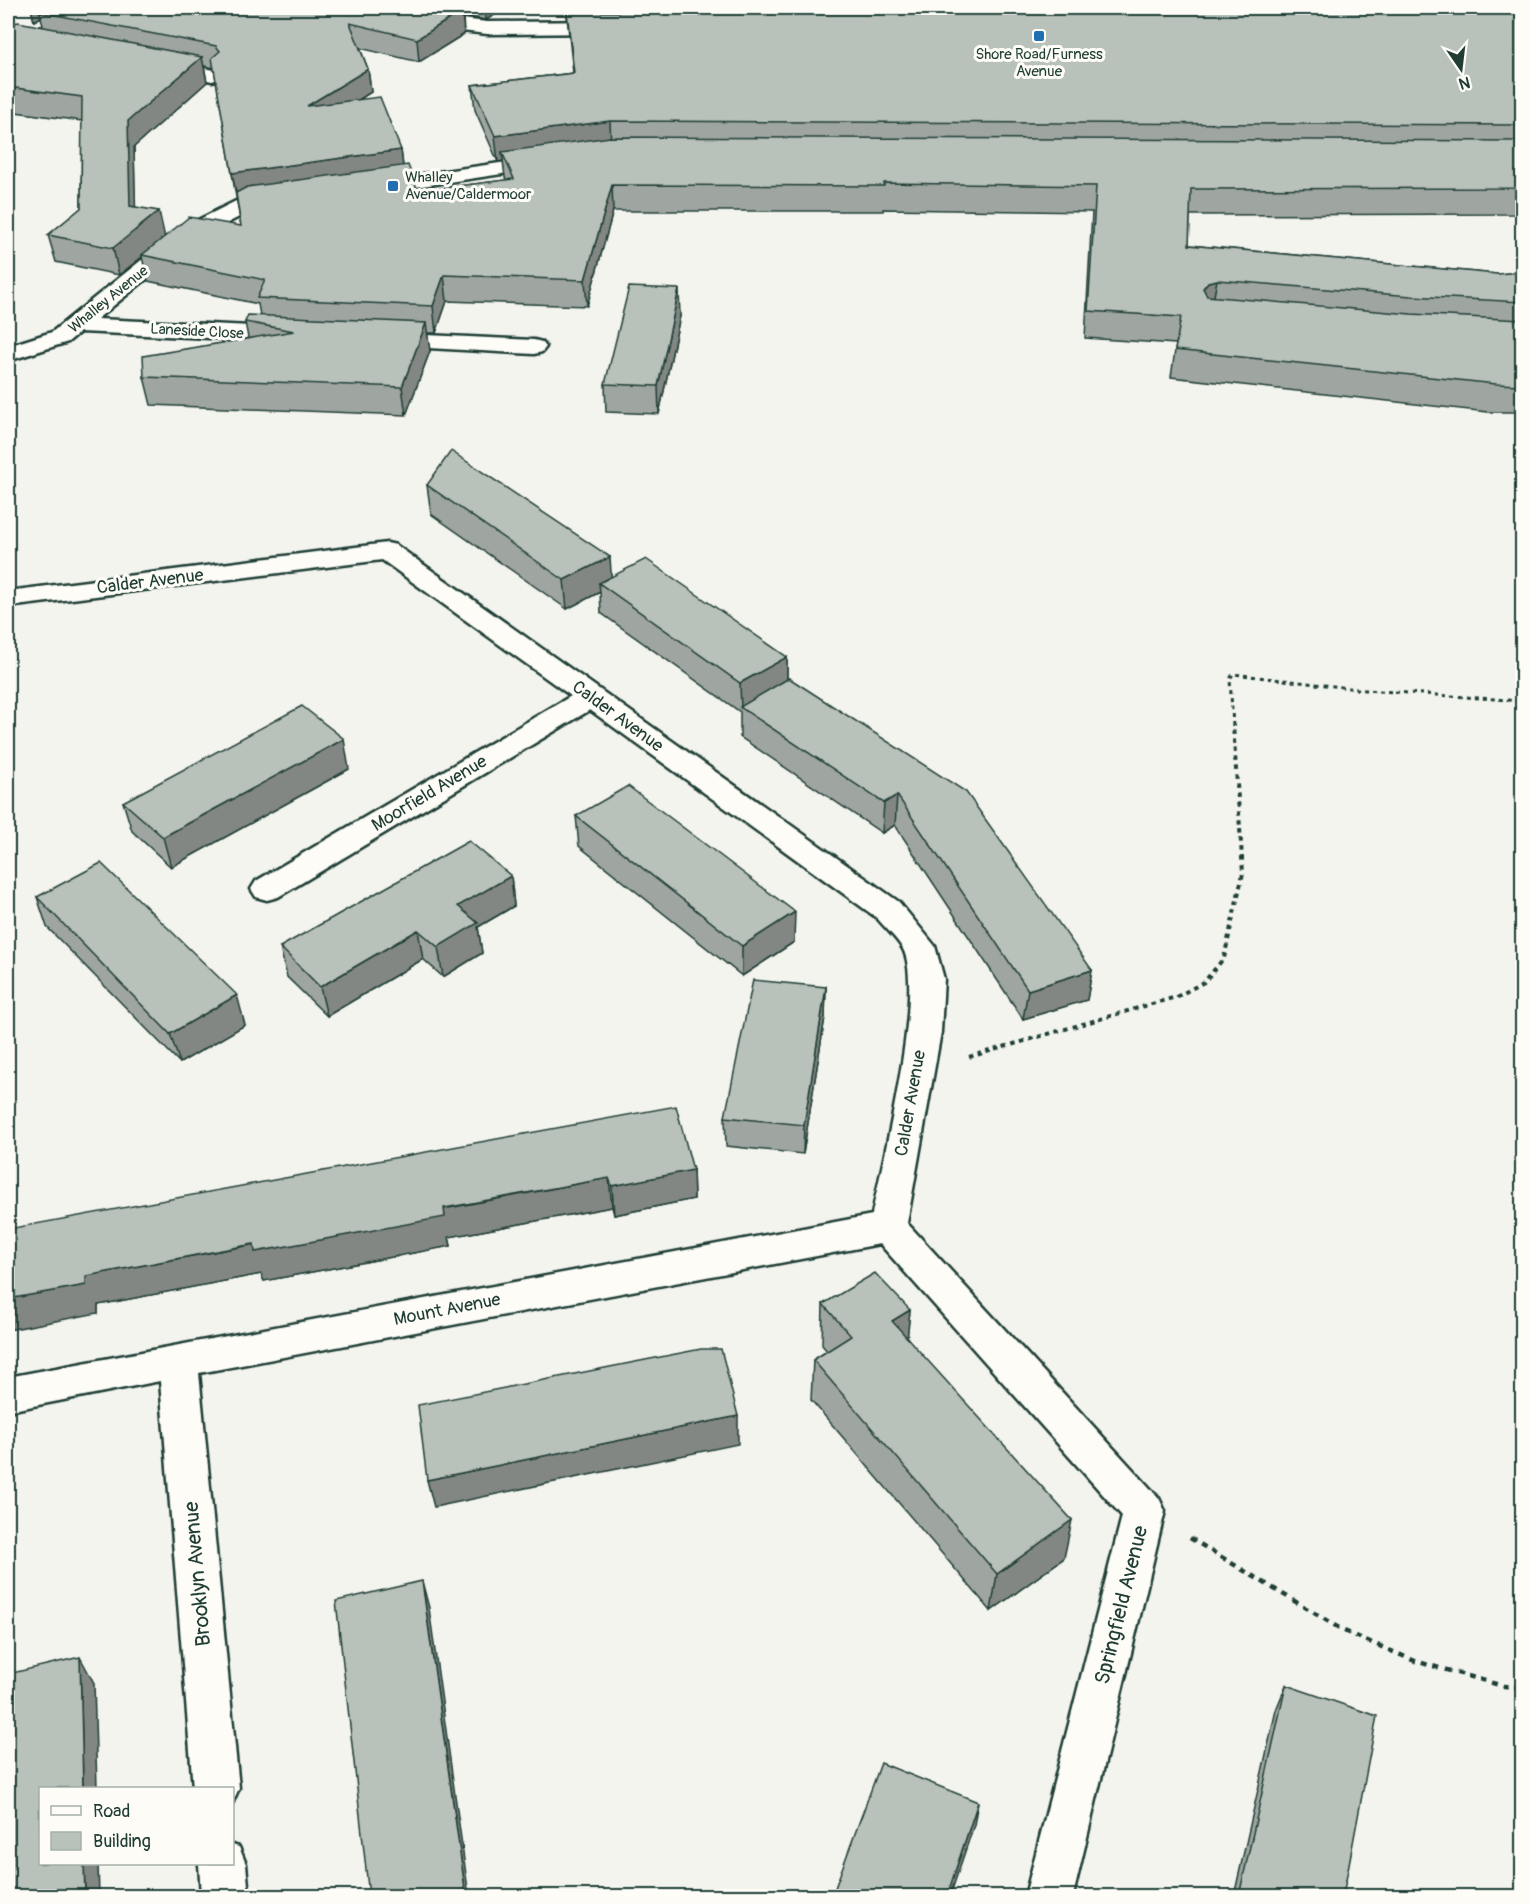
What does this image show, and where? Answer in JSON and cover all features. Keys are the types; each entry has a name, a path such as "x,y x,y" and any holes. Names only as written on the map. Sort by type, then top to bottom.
{"street":[{"path":"363,8 411,19 487,28 630,27"},
{"path":"146,62 212,75"},
{"path":"352,190 564,160"},
{"name":"Whalley Avenue","path":"8,354 60,337 188,234 246,205 305,197"},
{"name":"Laneside Close","path":"76,325 311,336"},
{"path":"358,339 534,347"},
{"name":"Calder Avenue","path":"8,598 387,551 888,909 919,946 927,979 924,1032 888,1227"},
{"name":"Moorfield Avenue","path":"267,889 591,697"},
{"name":"Mount Avenue","path":"8,1394 888,1227"},
{"name":"Springfield Avenue","path":"888,1227 1144,1511 1049,1896"},
{"name":"Brooklyn Avenue","path":"178,1360 216,1787"},
{"path":"222,1865 225,1896"}],"path":[{"path":"918,1060 952,1062 1176,997 1204,982 1224,958 1243,873 1230,679 1233,674 1366,690 1522,701"},
{"path":"1144,1511 1344,1631 1415,1661 1503,1686 1522,1687"}],"building":[{"path":"47,8 436,8 462,11 417,39 350,23 368,69 307,106 380,97 401,150 232,173 212,58 220,51 216,46 40,12"},
{"path":"1514,9 1522,26 1522,125 610,121 495,136 472,85 574,73 567,12"},
{"path":"18,22 202,57 128,121 130,206 159,211 113,248 48,235 81,208 82,97 8,87 8,25"},
{"path":"610,137 1522,141 1522,188 1191,189 1189,245 1497,274 1522,272 1522,302 1411,296 1217,280 1208,282 1203,288 1207,296 1411,314 1522,320 1522,385 1175,350 1181,317 1088,311 1096,186 884,183 884,186 612,185 585,280 444,275 433,306 257,298 265,280 142,255 189,217 241,226 236,193 247,187 408,165 418,191 514,179 502,152"},
{"path":"629,287 679,289 658,386 605,384"},
{"path":"248,315 426,323 402,387 144,377 143,356 294,331 245,322"},
{"path":"451,451 610,557 564,580 427,485"},
{"path":"646,559 787,657 740,683 599,583"},
{"path":"789,678 966,792 1092,970 1028,990 897,795 884,803 740,707"},
{"path":"302,706 344,739 163,837 123,802"},
{"path":"628,786 795,912 742,946 576,816"},
{"path":"469,841 511,876 458,906 478,923 438,947 418,930 320,987 280,947"},
{"path":"101,863 237,995 170,1034 37,897"},
{"path":"753,980 826,987 804,1125 725,1117"},
{"path":"676,1106 693,1170 612,1186 609,1178 444,1208 445,1217 255,1252 254,1244 86,1276 86,1285 8,1299 8,1229"},
{"path":"875,1273 910,1310 892,1321 1072,1520 997,1574 813,1360 851,1336 823,1304"},
{"path":"701,1349 721,1349 738,1416 427,1480 418,1405"},
{"path":"422,1581 466,1896 369,1896 336,1601"},
{"path":"80,1657 83,1787 39,1787 39,1865 84,1865 85,1896 8,1896 8,1674"},
{"path":"1286,1685 1377,1716 1343,1896 1239,1896"},
{"path":"881,1763 978,1802 947,1896 832,1896"}],"place":[{"name":"Shore Road/Furness Avenue","path":"1039,36"},
{"name":"Whalley Avenue/Caldermoor","path":"393,186"}]}
